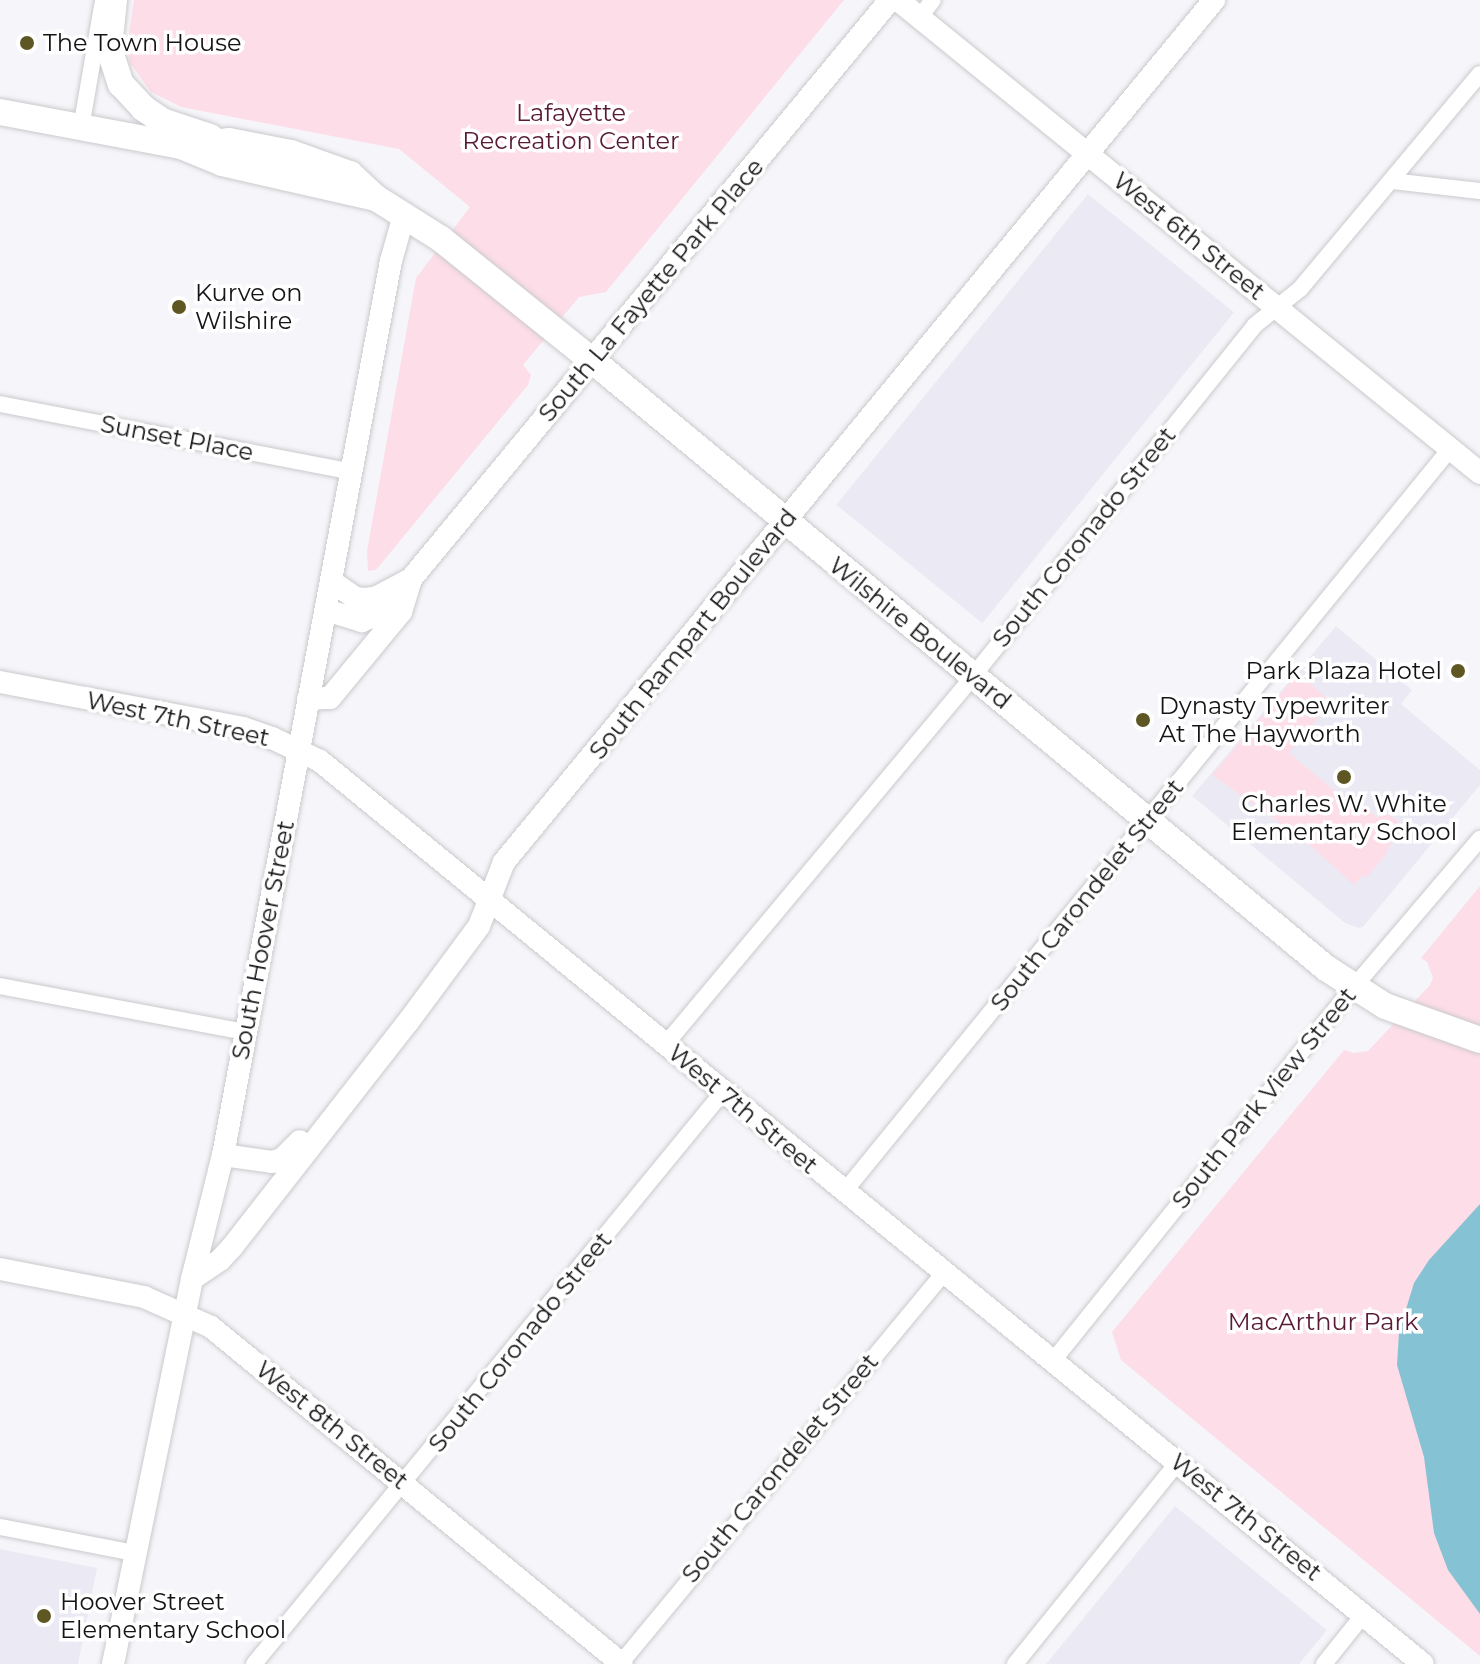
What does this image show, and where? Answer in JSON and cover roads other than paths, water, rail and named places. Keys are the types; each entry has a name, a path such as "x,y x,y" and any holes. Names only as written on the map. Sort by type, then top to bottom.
{"main road":[{"path":"114,0 109,48 121,84 143,108 162,121 229,141"},
{"name":"Wilshire Boulevard","path":"0,112 181,146 222,163 376,198"},
{"name":"Wilshire Boulevard","path":"181,146 229,141 291,153 350,174 376,198 441,239 593,361 784,522 1353,988 1412,1018 1480,1040"}],"street":[{"path":"81,128 103,0"},
{"name":"South La Fayette Park Place","path":"308,699 330,698 401,612 411,579 890,0"},
{"name":"West 6th Street","path":"898,0 926,9 1086,152 1480,473"},
{"name":"South Rampart Boulevard","path":"192,1279 232,1247 479,926 504,862 626,718 784,522 909,374 1086,152 1214,0"},
{"name":"South Coronado Street","path":"665,1045 973,676 1255,325 1279,309 1300,289 1480,74"},
{"path":"1392,181 1480,191"},
{"name":"South Hoover Street","path":"113,1664 192,1279 223,1155 394,250 404,215"},
{"name":"Sunset Place","path":"0,404 353,472"},
{"name":"South Carondelet Street","path":"844,1192 1450,449"},
{"name":"South La Fayette Park Place","path":"331,581 355,598 365,599 377,597 411,579"},
{"path":"326,610 362,621 403,603"},
{"name":"West 7th Street","path":"0,682 243,728 298,749 325,765 1423,1664"},
{"name":"South Park View Street","path":"1052,1362 1353,988 1480,839"},
{"path":"0,986 245,1032"},
{"name":"South Coronado Street","path":"254,1664 722,1093"},
{"path":"223,1155 256,1162 282,1159 310,1130 332,1116"},
{"name":"West 8th Street","path":"0,1269 144,1297 185,1312 220,1334 621,1664"},
{"name":"South Carondelet Street","path":"621,1664 943,1274"},
{"path":"1015,1664 1178,1462"},
{"path":"0,1527 134,1553"},
{"path":"1324,1664 1364,1614"}],"water":[{"path":"1480,1204 1480,1614 1448,1570 1434,1533 1424,1457 1397,1365 1399,1332 1414,1283 1429,1260"}],"place":[{"name":"The Town House","path":"27,43"},
{"name":"Kurve on Wilshire","path":"179,307"},
{"name":"Park Plaza Hotel","path":"1458,671"},
{"name":"Dynasty Typewriter At The Hayworth","path":"1143,720"},
{"name":"Charles W. White Elementary School","path":"1344,777"},
{"name":"Hoover Street Elementary School","path":"44,1616"}],"park label":[{"name":"Lafayette Recreation Center","path":"571,127"},
{"name":"MacArthur Park","path":"1323,1322"}]}
